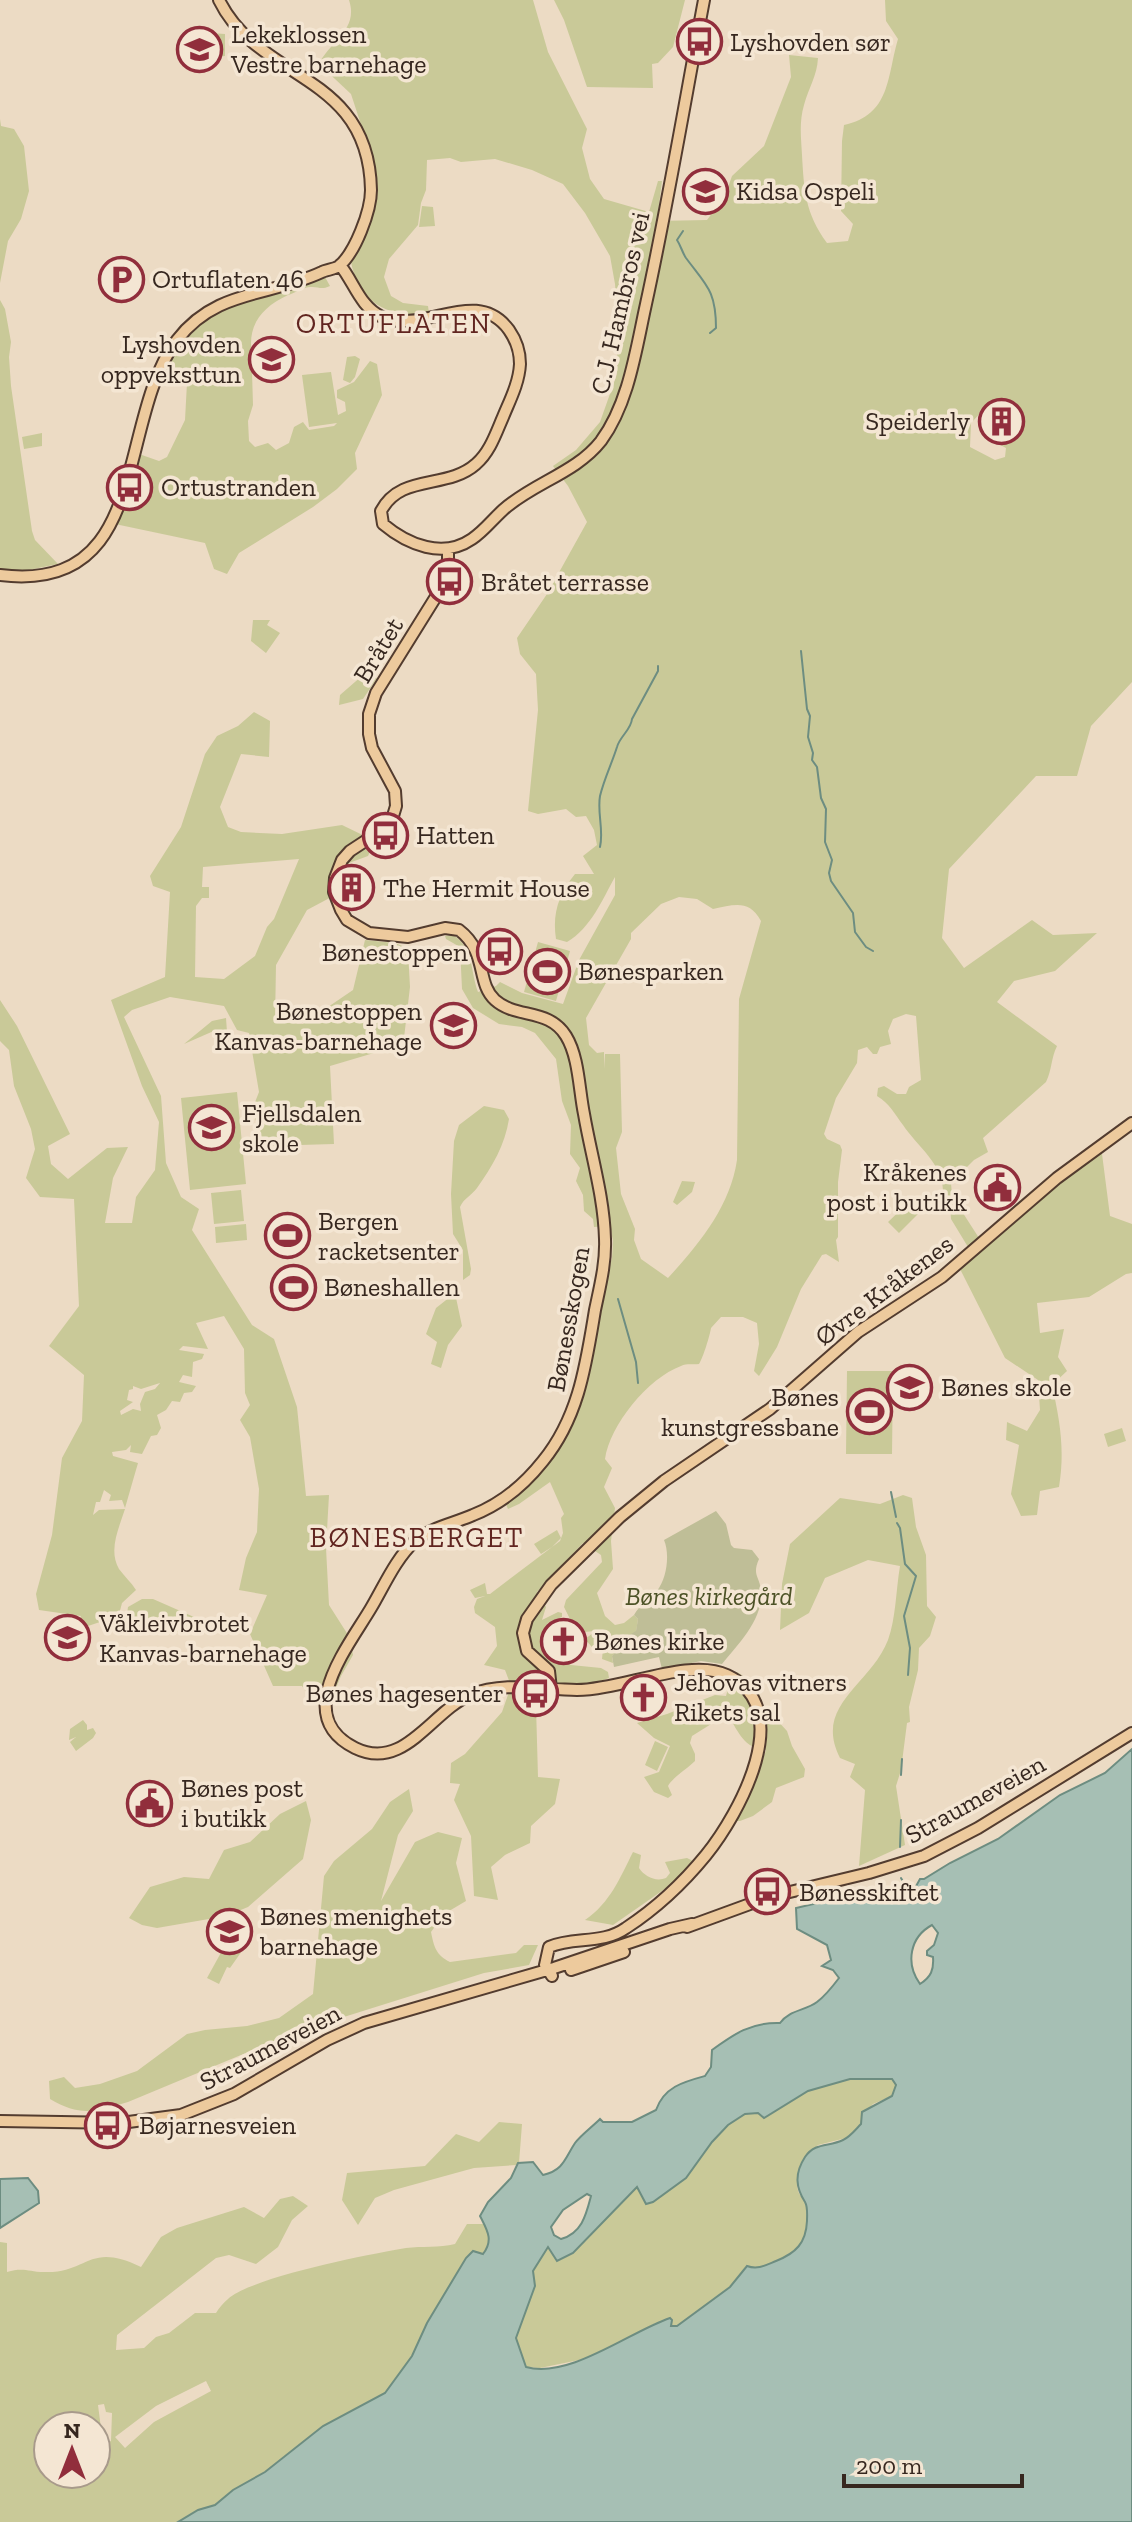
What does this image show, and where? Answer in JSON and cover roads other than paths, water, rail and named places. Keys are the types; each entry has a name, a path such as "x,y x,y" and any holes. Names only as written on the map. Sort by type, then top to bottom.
{"main road":[{"path":"0,575 30,576 66,568 85,557 99,543 116,511 163,364 179,337 195,321 235,297 304,280 340,265 365,223 371,200 370,174 354,125 336,101 314,83 255,44 236,26 219,0"},
{"name":"C.J. Hambros vei","path":"448,549 472,539 512,502 584,458 612,424 623,396 645,311 704,0"},
{"path":"340,265 366,304 377,314 405,322 462,310 481,312 504,325 515,341 519,352 515,389 495,437 478,463 453,477 399,490 387,500 380,515 383,524 403,538 426,547 448,549"},
{"name":"Bråtet","path":"448,549 448,569 442,587 376,693 369,714 372,748 396,794 393,816 382,830 342,860 334,884 344,915 363,931 383,936 415,937 453,928"},
{"name":"Bønesskogen","path":"453,928 466,935 477,950 487,987 494,999 512,1009 546,1018 568,1039 603,1221 603,1269 581,1386 569,1420 555,1444 536,1469 507,1497 491,1507 427,1533 408,1549 334,1670 326,1694 330,1724 347,1743 364,1751 380,1753 403,1747 471,1695 503,1688 599,1688 690,1669 730,1676 747,1690 758,1708 762,1727 757,1756 737,1806 721,1835 696,1867 662,1899 618,1933 601,1940 561,1943"},
{"name":"Øvre Kråkenes","path":"546,1688 540,1665 524,1643 527,1619 551,1585 620,1517 654,1488 770,1409 858,1332 942,1277 1057,1178 1132,1123"},
{"name":"Straumeveien","path":"551,1972 769,1897 893,1866 934,1851 978,1828 1132,1733"},
{"name":"Straumeveien","path":"0,2121 121,2123 181,2115 234,2094 351,2028 393,2014 599,1962 672,1935 692,1924"},
{"path":"551,1972 553,1956 561,1943"},
{"path":"551,1972 545,1959 549,1947 561,1943"},
{"path":"553,1956 559,1961 574,1962"}],"waterway":[{"path":"683,231 677,240 712,296 716,328 710,333"},
{"path":"801,651 810,716 808,737 826,809 825,842 832,860 829,873 831,881 853,913 855,932 873,951"},
{"path":"600,847 599,802 604,783 618,743 630,726 658,666"},
{"path":"618,1299 636,1362 638,1383"},
{"path":"891,1492 896,1517"},
{"path":"897,1523 905,1564 916,1576 904,1616 910,1648 908,1675"},
{"path":"901,1775 902,1759"},
{"path":"900,1847 901,1820"},
{"path":"901,1878 911,1896"}],"place":[{"name":"Lyshovden sør","path":"699,42"},
{"name":"Lekeklossen Vestre barnehage","path":"200,49"},
{"name":"Kidsa Ospeli","path":"705,191"},
{"name":"Ortuflaten 46","path":"121,279"},
{"name":"Lyshovden oppveksttun","path":"272,359"},
{"name":"Speiderly","path":"1001,421"},
{"name":"Ortustranden","path":"130,487"},
{"name":"Bråtet terrasse","path":"450,582"},
{"name":"Hatten","path":"385,835"},
{"name":"The Hermit House","path":"352,888"},
{"name":"Bønestoppen","path":"499,952"},
{"name":"Bønesparken","path":"547,971"},
{"name":"Bønestoppen Kanvas-barnehage","path":"453,1026"},
{"name":"Fjellsdalen skole","path":"211,1128"},
{"name":"Kråkenes post i butikk","path":"998,1187"},
{"name":"Bergen racketsenter","path":"287,1236"},
{"name":"Bøneshallen","path":"293,1287"},
{"name":"Bønes skole","path":"910,1387"},
{"name":"Bønes kunstgressbane","path":"870,1412"},
{"name":"Våkleivbrotet Kanvas-barnehage","path":"68,1638"},
{"name":"Bønes kirke","path":"563,1641"},
{"name":"Bønes hagesenter","path":"535,1693"},
{"name":"Jehovas vitners Rikets sal","path":"643,1697"},
{"name":"Bønes post i butikk","path":"150,1803"},
{"name":"Bønesskiftet","path":"768,1892"},
{"name":"Bønes menighets barnehage","path":"229,1931"},
{"name":"Bøjarnesveien","path":"108,2125"}],"district":[{"name":"ORTUFLATEN","path":"394,323"},
{"name":"BØNESBERGET","path":"417,1537"}],"park label":[{"name":"Bønes kirkegård","path":"709,1596"}]}
